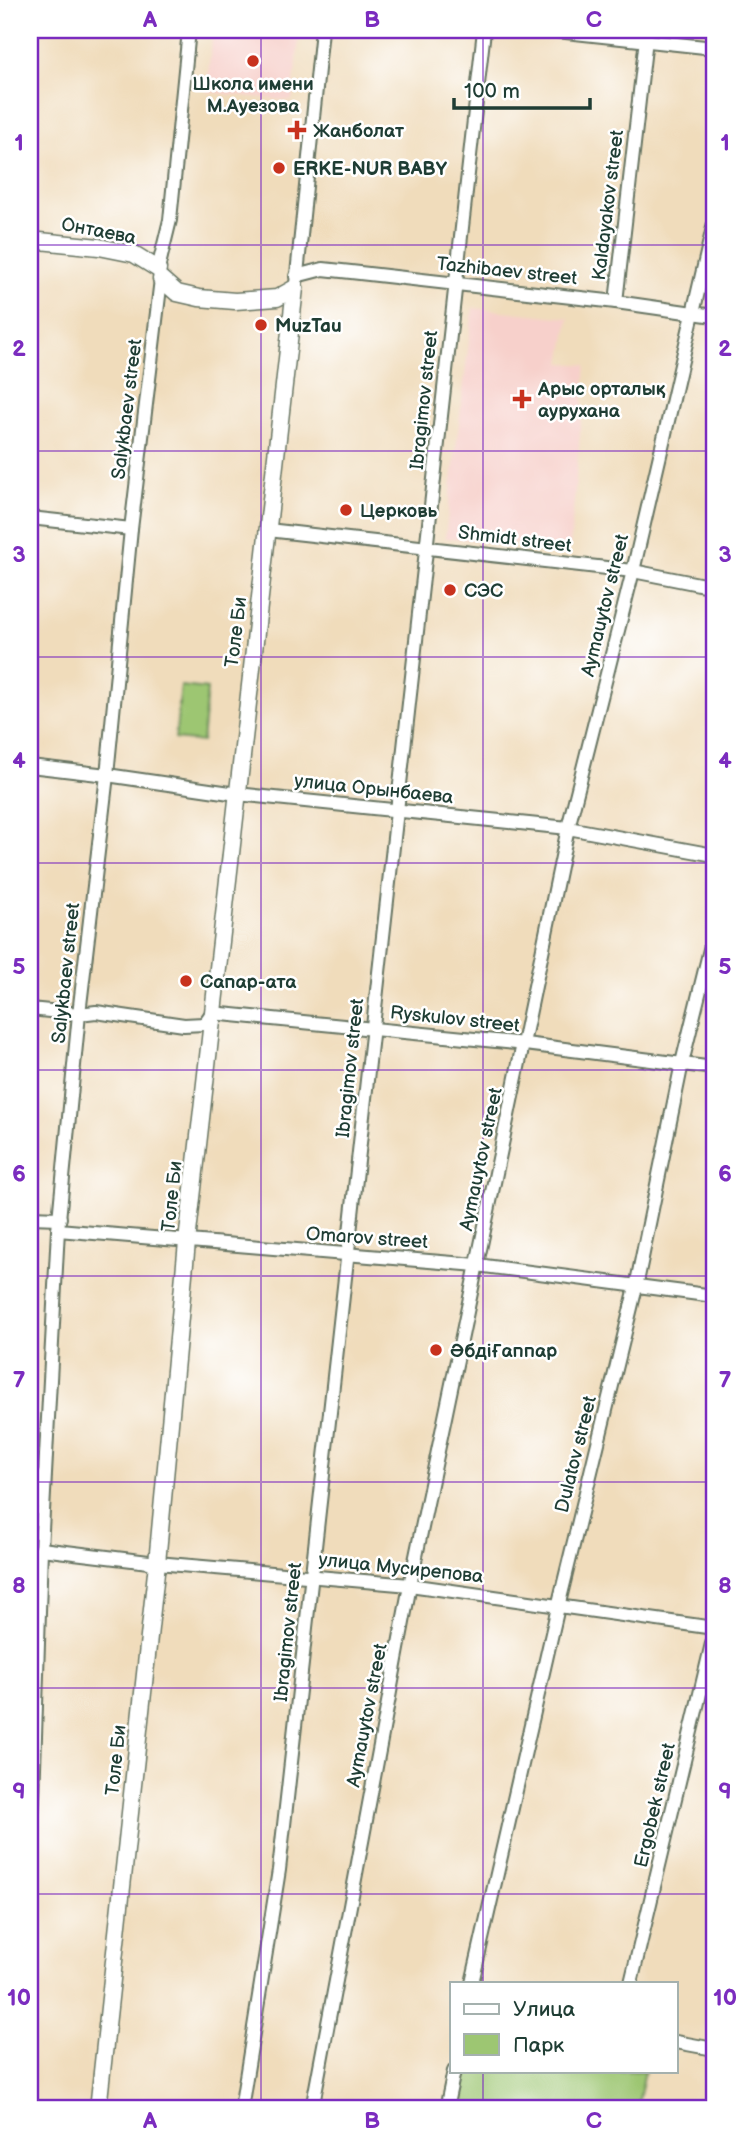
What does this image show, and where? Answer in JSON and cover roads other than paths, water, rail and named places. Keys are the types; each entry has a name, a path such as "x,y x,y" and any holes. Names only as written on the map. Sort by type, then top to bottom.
{"main road":[{"name":"Онтаева","path":"30,240 99,247 134,254 160,274 177,293 200,298 235,302 277,298 296,282"},
{"name":"Толе Би","path":"99,2109 157,1563 187,1242 296,282"}],"street":[{"name":"Salykbaev street","path":"30,1840 41,1549 59,1224 131,529 160,274 170,220 189,30"},
{"path":"296,282 322,30"},
{"name":"Ibragimov street","path":"241,2109 279,1870 484,30"},
{"path":"547,30 646,35 714,48"},
{"name":"Kaldayakov street","path":"616,302 646,35"},
{"name":"Aymauytov street","path":"312,2109 410,1585 568,828 633,571 714,223"},
{"name":"Tazhibaev street","path":"296,282 323,269 616,302 714,316"},
{"path":"30,519 131,529"},
{"name":"Shmidt street","path":"268,530 633,571 714,587"},
{"name":"улица Орынбаева","path":"30,766 237,794 568,828 714,855"},
{"name":"Dulatov street","path":"472,1982 558,1607 636,1287 682,1063 714,933"},
{"name":"Ryskulov street","path":"30,1009 79,1014 96,1012 184,1025 204,1024 212,1013 525,1044 714,1068"},
{"name":"Omarov street","path":"30,1217 59,1224 187,1242 477,1265 714,1296"},
{"name":"улица Мусирепова","path":"41,1549 157,1563 410,1585 714,1628"},
{"name":"Ergobek street","path":"631,1982 714,1635"},
{"path":"678,2042 714,2049"},
{"path":"446,2109 454,2072"}],"place":[{"name":"Школа имени М.Ауезова","path":"253,61"},
{"name":"Жанболат","path":"297,130"},
{"name":"ERKE-NUR BABY","path":"279,168"},
{"name":"MuzTau","path":"261,325"},
{"name":"Арыс орталық аурухана","path":"522,399"},
{"name":"Церковь","path":"346,510"},
{"name":"СЭС","path":"450,590"},
{"name":"Сапар-ата","path":"186,981"},
{"name":"ӘбдіҒаппар","path":"436,1350"}]}
